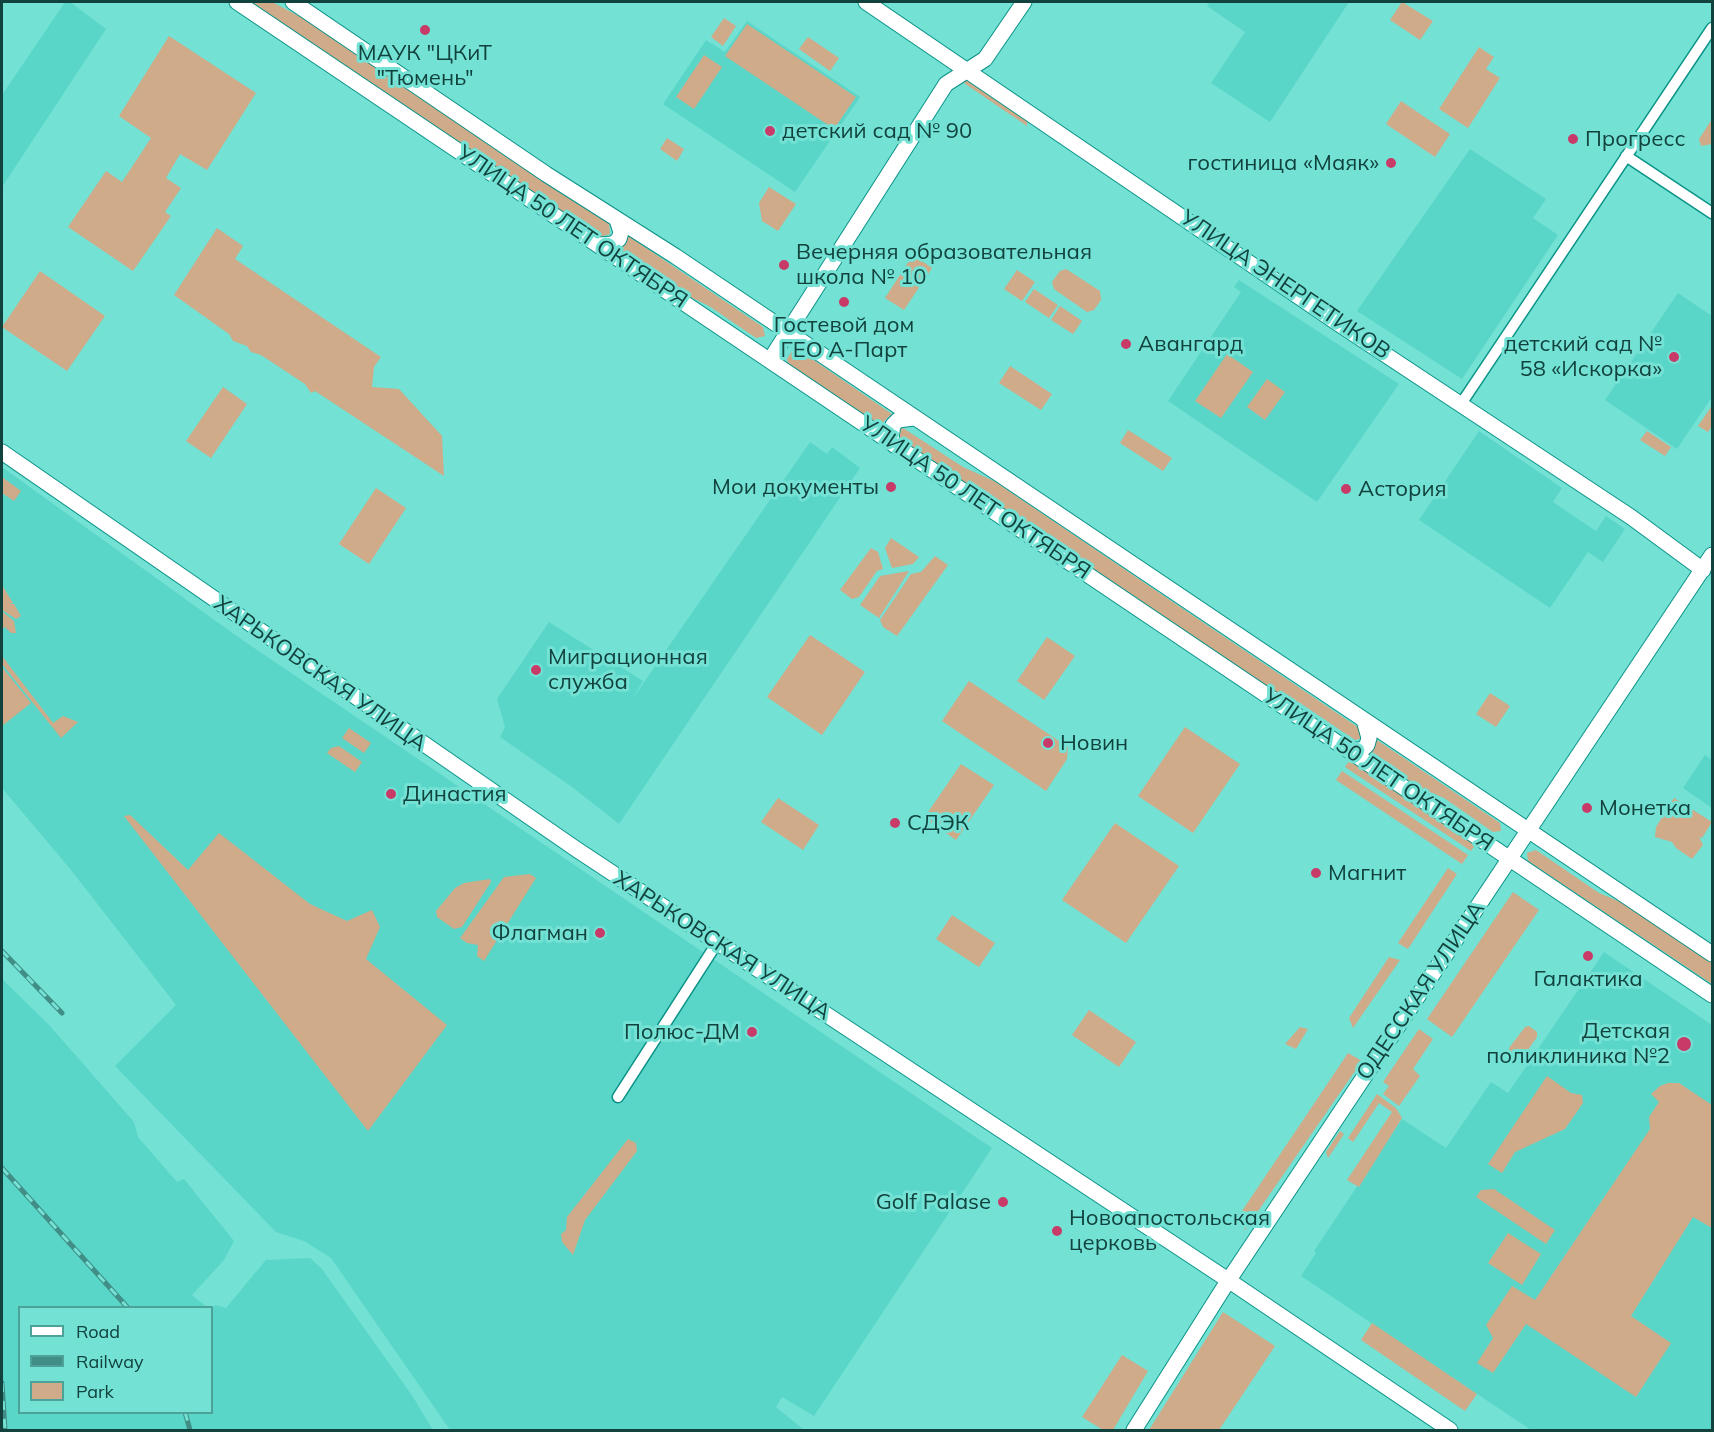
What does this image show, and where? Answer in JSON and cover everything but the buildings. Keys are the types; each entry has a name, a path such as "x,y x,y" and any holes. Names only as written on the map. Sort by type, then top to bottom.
{"street":[{"name":"УЛИЦА 50 ЛЕТ ОКТЯБРЯ","path":"237,2 1713,995"},
{"name":"УЛИЦА 50 ЛЕТ ОКТЯБРЯ","path":"293,2 1713,954"},
{"name":"УЛИЦА ЭНЕРГЕТИКОВ","path":"866,2 1631,517 1703,570"},
{"path":"770,360 946,84 985,59 1024,2"},
{"path":"1461,404 1713,28"},
{"path":"1626,156 1713,213"},
{"path":"599,245 614,244 619,239 621,232 617,220"},
{"path":"894,445 891,438 893,425 898,420 914,418"},
{"name":"ХАРЬКОВСКАЯ УЛИЦА","path":"2,452 439,757 1228,1281 1449,1431"},
{"name":"ОДЕССКАЯ УЛИЦА","path":"1134,1431 1228,1281 1713,555"},
{"path":"1348,750 1362,750 1367,745 1369,738 1364,720"},
{"path":"618,1097 717,943"}],"shaded area":[{"path":"65,2 70,2 106,29 2,187 2,95"},
{"path":"1209,2 1349,2 1270,122 1211,83 1245,32 1207,6"},
{"name":"детский сад № 90","path":"747,21 860,97 795,192 663,104 706,40 725,52"},
{"path":"1470,149 1546,199 1533,218 1558,235 1462,379 1357,311"},
{"path":"1239,280 1399,384 1317,502 1168,401 1241,292 1234,287"},
{"name":"детский сад № 58 «Искорка»","path":"1678,293 1712,316 1712,397 1677,449 1605,400"},
{"path":"1479,431 1562,488 1553,502 1596,531 1606,516 1625,529 1603,562 1588,552 1550,608 1419,520"},
{"path":"810,442 827,454 832,447 860,468 619,824 572,787 500,737 505,727 497,699 549,622 643,681 631,701"},
{"path":"2,467 238,637 992,1148 814,1416 782,1397 776,1407 804,1430 450,1430 331,1258 304,1241 276,1232 115,1066 176,1005 71,870 2,788"},
{"path":"1705,755 1712,760 1712,808 1683,788"},
{"path":"1604,952 1712,1025 1712,1430 1531,1430 1301,1276 1316,1253 1314,1251 1402,1119 1446,1148 1491,1082 1508,1093"},
{"path":"2,979 50,1026 134,1122 138,1137 177,1182 184,1179 234,1241 224,1260 192,1295 206,1306 18,1306 18,1414 213,1414 213,1308 215,1305 226,1308 266,1260 310,1258 322,1269 413,1397 433,1430 2,1430"}],"green space":[{"path":"250,2 272,2 316,25 609,222 610,234 599,237"},
{"path":"1402,2 1433,21 1420,40 1390,20"},
{"path":"724,18 736,26 723,46 711,37"},
{"path":"747,24 856,97 834,129 725,56"},
{"path":"169,36 256,93 207,170 180,154 166,178 181,188 165,212 171,216 133,271 68,227 106,171 122,182 151,138 119,116"},
{"path":"808,37 839,58 830,71 799,49"},
{"path":"1479,47 1494,57 1486,69 1500,78 1468,128 1439,109"},
{"path":"704,55 722,67 694,109 676,97"},
{"path":"961,81 971,81 1027,120 1027,126"},
{"path":"1401,101 1450,134 1435,157 1386,124"},
{"path":"1712,119 1712,144 1701,146 1699,139"},
{"path":"667,138 684,149 677,161 660,149"},
{"path":"769,187 796,204 778,231 762,221 759,203"},
{"path":"217,228 243,246 235,259 381,357 374,367 372,387 399,389 442,436 444,476 315,391 311,393 305,384 261,355 251,352 247,346 233,341 229,334 174,295"},
{"path":"627,235 763,327 765,336 756,338 709,306 680,292 617,250 626,244"},
{"path":"913,255 932,268 904,310 885,298"},
{"path":"1066,269 1100,291 1101,300 1094,310 1087,312 1054,289 1052,282 1060,271"},
{"path":"1017,270 1035,282 1022,301 1004,289"},
{"path":"40,271 105,316 67,371 2,327"},
{"path":"1034,289 1058,305 1049,318 1025,302"},
{"path":"1060,306 1082,321 1073,334 1051,320"},
{"path":"792,351 802,352 892,414 885,420 882,429 788,364 787,359"},
{"path":"1227,354 1253,372 1221,418 1195,401"},
{"path":"1010,366 1052,394 1041,410 999,383"},
{"path":"1267,379 1285,392 1265,420 1247,407"},
{"path":"223,387 247,404 211,458 186,441"},
{"path":"1711,407 1712,426 1708,432 1698,426"},
{"path":"903,428 963,467 994,481 1362,730 1362,738 1355,740 1300,703 1272,692 899,440 898,431"},
{"path":"1128,430 1172,458 1163,471 1120,443"},
{"path":"1647,431 1671,447 1665,456 1640,440"},
{"path":"2,477 21,491 14,501 2,493"},
{"path":"376,488 406,508 369,564 339,544"},
{"path":"891,538 919,557 913,564 892,568 885,548"},
{"path":"871,548 878,552 883,569 877,571 859,597 852,599 840,590"},
{"path":"935,556 948,565 897,636 883,627 880,620 911,574 921,572"},
{"path":"909,571 879,618 860,605 880,576"},
{"path":"2,585 13,603 9,604 14,604 21,616 16,619 2,610"},
{"path":"3,612 14,621 16,633 11,633 5,627 2,629"},
{"path":"810,635 865,672 822,735 767,697"},
{"path":"1047,637 1075,656 1044,700 1017,681"},
{"path":"2,656 53,723 63,716 78,722 61,738 2,664"},
{"path":"2,667 31,703 2,726"},
{"path":"969,681 1068,747 1067,759 1046,791 942,721"},
{"path":"1490,693 1510,706 1496,727 1476,714"},
{"path":"1185,727 1240,764 1193,833 1138,796"},
{"path":"349,728 371,743 364,753 342,738"},
{"path":"1374,738 1500,823 1501,831 1493,832 1444,798 1420,788 1367,752"},
{"path":"339,746 362,762 355,772 327,753 331,748"},
{"path":"1351,758 1477,842 1471,851 1345,767"},
{"path":"961,764 994,785 956,840 924,818"},
{"path":"1342,771 1468,855 1462,864 1336,780"},
{"path":"778,798 819,825 803,850 761,822"},
{"path":"1674,798 1712,822 1702,838 1699,837 1703,845 1692,859 1676,848 1672,842 1655,837 1656,827"},
{"path":"130,815 188,870 219,833 310,904 347,921 372,910 380,927 366,959 447,1025 368,1131 124,816"},
{"path":"1115,823 1179,866 1126,943 1062,900"},
{"path":"1536,850 1599,893 1623,903 1712,963 1712,984 1528,861 1527,853"},
{"path":"1448,868 1457,874 1408,949 1398,943"},
{"path":"530,874 536,878 484,961 477,956 478,945 467,943 460,938 504,877"},
{"path":"490,879 491,882 462,927 454,929 437,917 436,911 455,888 464,883"},
{"path":"1513,892 1539,910 1452,1037 1427,1019"},
{"path":"952,915 995,943 979,967 936,939"},
{"path":"1389,957 1400,960 1353,1028 1349,1018"},
{"path":"1089,1010 1136,1042 1119,1067 1072,1035"},
{"path":"1529,1026 1537,1032 1537,1037 1523,1057 1518,1059 1510,1053 1509,1048 1525,1027"},
{"path":"1300,1027 1308,1029 1296,1049 1285,1044"},
{"path":"1419,1029 1433,1039 1413,1069 1420,1076 1399,1106 1383,1094 1389,1086 1383,1082"},
{"path":"1348,1053 1362,1061 1245,1230 1240,1214"},
{"path":"1547,1076 1571,1093 1582,1095 1583,1103 1565,1129 1515,1152 1502,1173 1488,1164"},
{"path":"1679,1083 1712,1105 1712,1228 1693,1217 1631,1316 1671,1343 1636,1397 1526,1324 1493,1373 1477,1363 1493,1338 1486,1325 1512,1286 1535,1300 1650,1129 1649,1117 1659,1102 1651,1094 1660,1086"},
{"path":"1377,1094 1396,1108 1402,1118 1359,1187 1347,1180 1392,1112 1379,1103 1353,1142 1348,1138"},
{"path":"1340,1131 1344,1134 1328,1158 1326,1152"},
{"path":"628,1139 636,1143 637,1151 585,1220 573,1255 562,1242 561,1234 566,1230 567,1217"},
{"path":"1494,1189 1555,1230 1546,1244 1476,1197 1481,1190"},
{"path":"1508,1233 1541,1254 1522,1285 1488,1263"},
{"path":"1223,1312 1275,1346 1219,1430 1149,1430"},
{"path":"1372,1323 1477,1394 1465,1411 1361,1340"},
{"path":"1122,1355 1148,1371 1113,1430 1103,1430 1082,1417"}],"railway":[{"path":"2,951 62,1013"},
{"path":"2,1168 126,1306"},
{"path":"2,1383 5,1430"},
{"path":"186,1414 190,1430"}],"place":[{"name":"МАУК \"ЦКиТ \"Тюмень\"","path":"425,30"},
{"name":"детский сад № 90","path":"770,131"},
{"name":"Прогресс","path":"1573,139"},
{"name":"гостиница «Маяк»","path":"1391,163"},
{"name":"Вечерняя образовательная школа № 10","path":"784,265"},
{"name":"Гостевой дом ГЕО А-Парт","path":"844,302"},
{"name":"Авангард","path":"1126,344"},
{"name":"детский сад № 58 «Искорка»","path":"1674,357"},
{"name":"Мои документы","path":"891,487"},
{"name":"Астория","path":"1346,489"},
{"name":"Миграционная служба","path":"536,670"},
{"name":"Новин","path":"1048,743"},
{"name":"Династия","path":"391,794"},
{"name":"Монетка","path":"1587,808"},
{"name":"СДЭК","path":"895,823"},
{"name":"Магнит","path":"1316,873"},
{"name":"Флагман","path":"600,933"},
{"name":"Галактика","path":"1588,956"},
{"name":"Полюс-ДМ","path":"752,1032"},
{"name":"Детская поликлиника №2","path":"1684,1044"},
{"name":"Golf Palase","path":"1003,1202"},
{"name":"Новоапостольская церковь","path":"1057,1231"}]}
